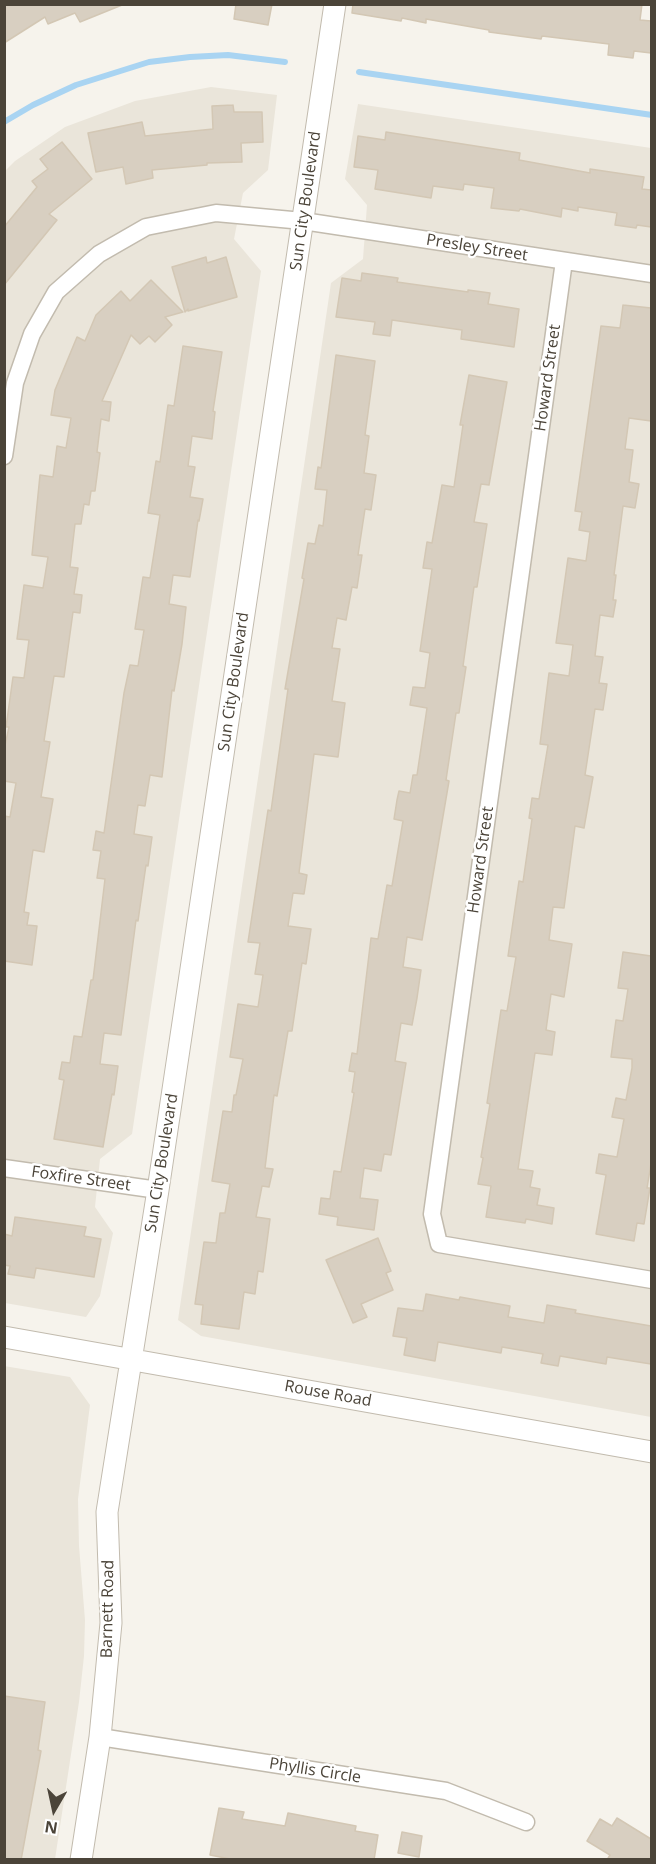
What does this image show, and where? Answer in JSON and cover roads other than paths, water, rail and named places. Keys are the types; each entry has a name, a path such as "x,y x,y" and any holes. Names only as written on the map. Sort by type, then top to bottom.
{"street":[{"name":"Sun City Boulevard","path":"131,1360 335,4"},
{"name":"Presley Street","path":"4,456 15,383 32,334 56,292 99,254 146,227 216,213 303,221 651,274"},
{"name":"Howard Street","path":"564,261 432,1214 439,1244 651,1280"},
{"name":"Foxfire Street","path":"4,1168 158,1190"},
{"name":"Rouse Road","path":"4,1337 651,1452"},
{"name":"Barnett Road","path":"81,1860 100,1737 111,1623 107,1512 131,1360"},
{"name":"Phyllis Circle","path":"100,1737 446,1791 526,1822"}],"waterway":[{"path":"4,122 33,105 76,85 149,62 228,55 285,62"},
{"path":"359,72 652,115"}]}
